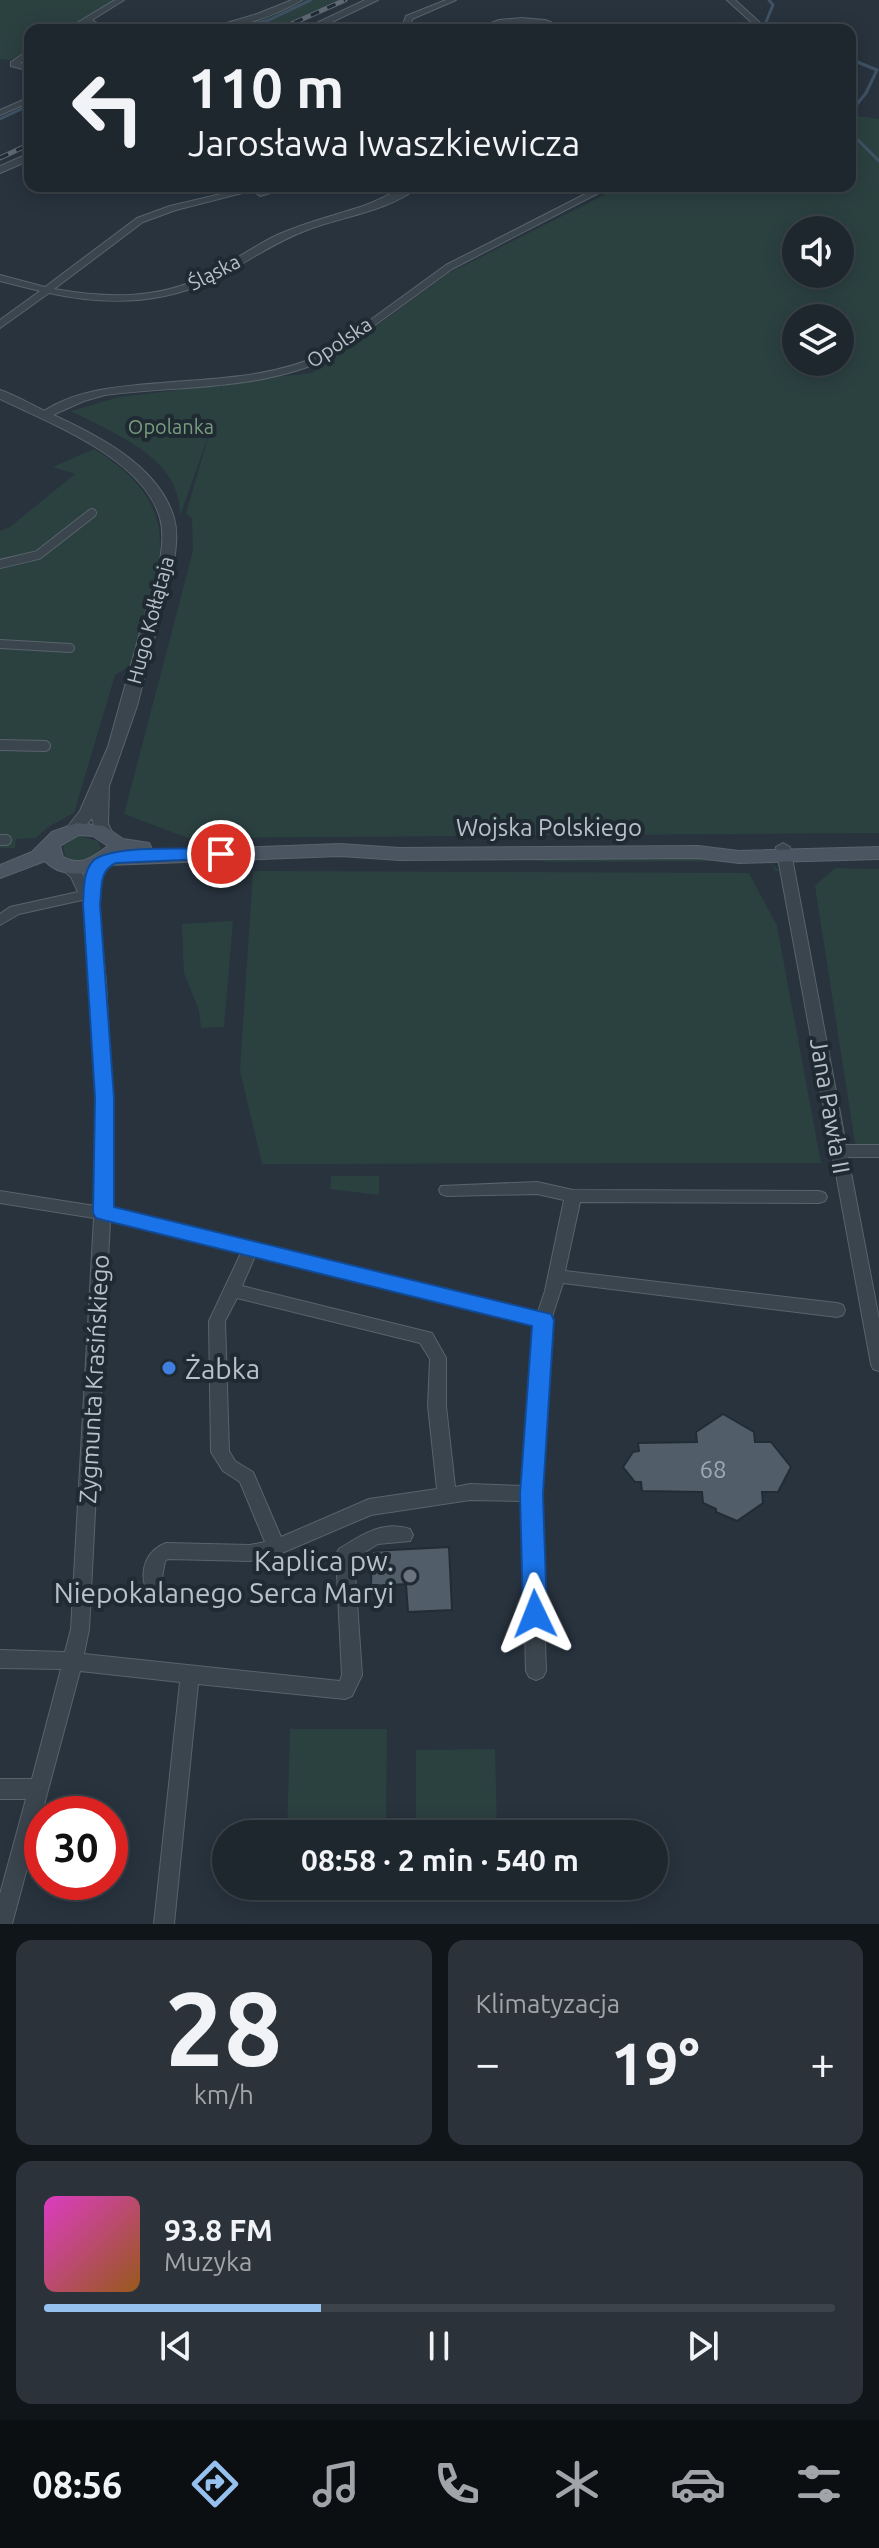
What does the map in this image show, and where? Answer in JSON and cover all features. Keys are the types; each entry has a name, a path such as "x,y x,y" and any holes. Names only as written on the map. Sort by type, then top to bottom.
{"main road":[{"path":"89,828 107,836 112,849 102,861 85,867 64,866 0,875 39,856 59,836 73,830 89,828"},
{"name":"Wojska Polskiego","path":"107,836 122,844 184,854"},
{"path":"51,846 52,858 64,866"},
{"name":"Wojska Polskiego","path":"102,861 184,854 353,858 400,854 698,852 739,857 784,852 879,851"}],"street":[{"path":"80,24 120,0"},
{"path":"230,24 298,0"},
{"path":"320,24 373,0"},
{"path":"407,24 409,18 452,0"},
{"path":"731,0 757,24"},
{"path":"87,20 94,24"},
{"path":"493,24 524,21 549,24"},
{"path":"24,57 14,64 24,67"},
{"path":"0,113 24,102"},
{"path":"0,170 24,159"},
{"path":"0,325 129,226 155,213 241,192"},
{"path":"122,234 162,217 265,192"},
{"name":"Śląska","path":"0,278 82,299 114,300 183,289 283,236 376,207 405,192"},
{"name":"Opolska","path":"42,416 102,393 272,374 307,366 328,355 449,267 596,192"},
{"name":"Hugo Kołłątaja","path":"0,394 127,462 149,484 166,512 170,536 167,561 103,789 100,824 107,836"},
{"path":"0,564 38,555 92,513"},
{"path":"0,644 70,648"},
{"path":"0,745 45,746"},
{"name":"Hugo Kołłątaja","path":"73,830 82,822 103,789"},
{"name":"Jana Pawła II","path":"784,852 879,1364"},
{"name":"Zygmunta Krasińskiego","path":"88,900 95,872 102,861"},
{"name":"Zygmunta Krasińskiego","path":"2,1924 74,1661 81,1613 103,1213 105,1098 88,900 77,875 64,866"},
{"path":"0,920 15,910 88,900"},
{"path":"838,1151 879,1151"},
{"path":"447,1190 537,1188 573,1196 819,1197"},
{"path":"536,1671 531,1494 543,1320 573,1196"},
{"path":"0,1197 103,1213 543,1320"},
{"path":"251,1248 217,1321 220,1452 229,1466 247,1477 276,1547"},
{"path":"556,1276 837,1310"},
{"path":"232,1290 426,1338 438,1358 437,1406 447,1495"},
{"path":"153,1583 156,1557 166,1551 250,1553 276,1547 369,1507 470,1492 531,1494"},
{"path":"0,1659 74,1661 345,1690 352,1675 345,1555 375,1536 404,1535"},
{"path":"164,1924 190,1673"},
{"path":"0,1789 40,1789"}],"green space":[{"path":"0,0 117,0 72,24 24,24 24,52 10,60 0,59"},
{"path":"300,0 338,0 285,24 236,24 260,18"},
{"name":"Opolanka","path":"856,116 879,119 879,833 188,838 124,814 193,551 192,519 186,513 211,428 180,516 178,496 170,478 158,463 125,439 71,411 119,397 221,385 221,391 223,383 312,373 449,273 610,192 856,192"},
{"path":"94,449 126,473 146,496 157,520 160,546 157,572 130,666 115,675 74,813 48,827 36,838 16,839 15,848 0,848 0,531 10,527 75,474 53,467"},
{"path":"79,836 98,841 101,848 85,860 65,856 63,846"},
{"path":"504,857 766,860 780,871 775,871 772,865 764,861 549,862"},
{"path":"835,868 879,869 879,1148 856,1149 815,886"},
{"path":"253,871 749,873 777,926 821,1163 262,1164 240,1071"},
{"path":"233,921 224,1027 201,1028 199,1010 184,973 182,924"},
{"path":"331,1176 379,1176 379,1195 330,1189"},
{"path":"290,1729 387,1729 386,1820 287,1820"},
{"path":"495,1749 497,1820 416,1820 416,1750"}],"building":[{"path":"723,1414 754,1432 755,1442 771,1442 791,1467 778,1492 762,1492 763,1503 737,1521 703,1503 702,1492 642,1491 641,1482 635,1482 623,1467 633,1452 639,1451 638,1443 697,1442 696,1432"},
{"name":"Kaplica pw. Niepokalanego Serca Maryi","path":"449,1547 452,1610 408,1612 406,1584 371,1586 372,1551"}],"waterway":[{"path":"253,24 311,0"},
{"path":"767,24 773,5 769,0"},
{"path":"856,61 877,70 856,106"},
{"path":"0,119 24,108"},
{"path":"856,138 879,161"}],"railway":[{"path":"291,24 345,0"},
{"path":"0,158 24,147"}],"place":[{"name":"Żabka","path":"169,1368"},
{"name":"Kaplica pw. Niepokalanego Serca Maryi","path":"410,1576"}],"route":[{"path":"221,854 113,857 100,863 95,872 91,904 105,1098 103,1213 543,1320 531,1494 535,1614"}]}
